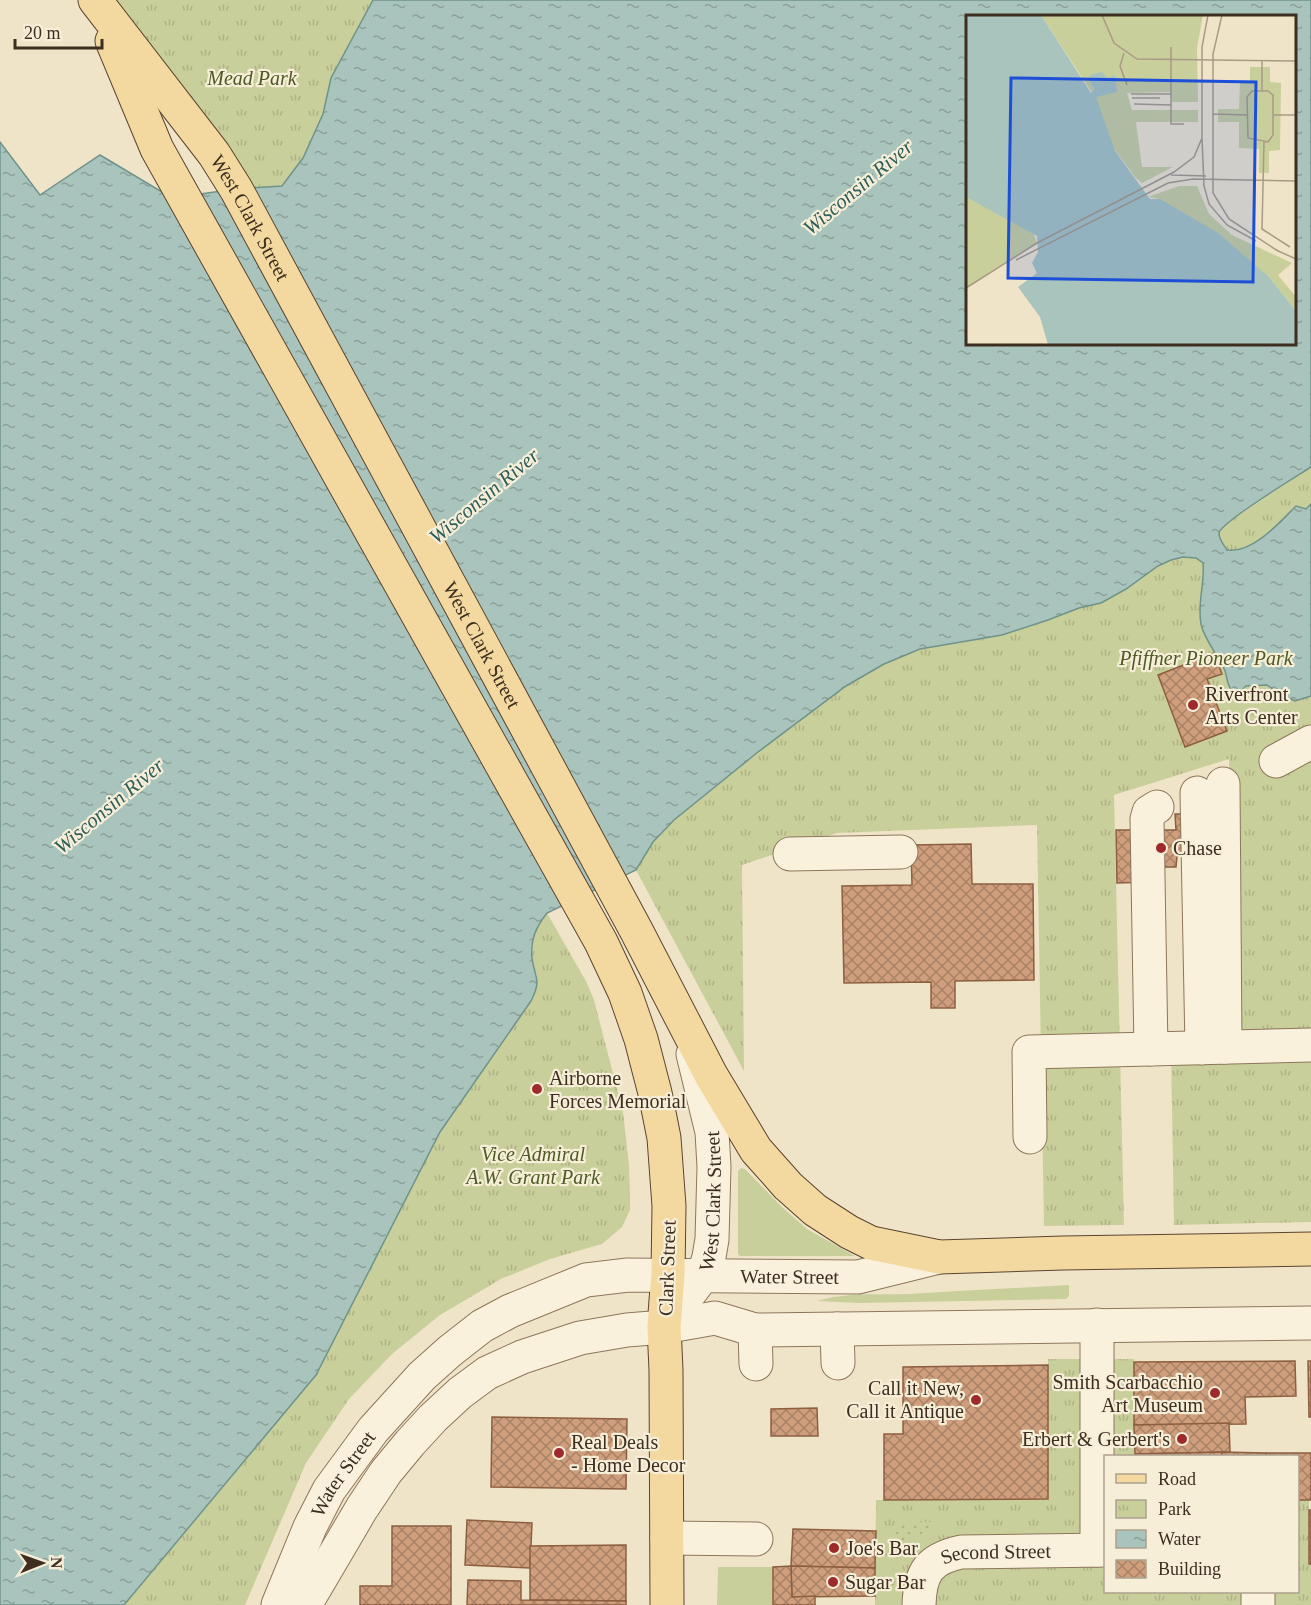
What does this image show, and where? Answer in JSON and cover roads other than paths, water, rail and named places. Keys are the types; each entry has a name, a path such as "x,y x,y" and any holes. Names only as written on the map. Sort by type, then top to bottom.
{"main road":[{"name":"West Clark Street","path":"96,2 157,148 601,942"},
{"name":"West Clark Street","path":"96,2 214,154 236,189 686,1026"},
{"name":"Clark Street","path":"601,942 625,993 641,1039 660,1115 668,1177 668,1274 664,1327 667,1605"},
{"path":"686,1026 711,1075 756,1150 788,1186 815,1210 871,1243 939,1257"},
{"name":"Water Street","path":"939,1257 1311,1249"}],"street":[{"path":"1276,761 1311,742"},
{"path":"1187,1048 1190,795 1187,1048"},
{"path":"789,854 902,852"},
{"name":"West Clark Street","path":"664,1327 704,1274 712,1239 714,1167 712,1132 686,1026"},
{"path":"1030,1137 1029,1052 1311,1045"},
{"name":"Water Street","path":"278,1605 310,1527 329,1490 373,1430 422,1376 450,1351 482,1326 510,1311 586,1280 628,1275 668,1274 858,1277 939,1257"},
{"name":"Water Street","path":"305,1605 386,1472 418,1435 460,1393 487,1373 532,1353 580,1338 715,1318 756,1330 1311,1323"},
{"path":"1097,1325 1101,1550"},
{"path":"837,1329 838,1363"},
{"path":"756,1330 756,1364"},
{"path":"667,1538 756,1539"},
{"name":"Second Street","path":"919,1605 923,1577 931,1564 944,1556 961,1552 1101,1550"}],"water":[{"name":"Wisconsin River","path":"373,0 1311,0 1311,467 1232,519 1219,533 1227,550 1246,547 1264,536 1296,506 1306,509 1311,504 1311,696 1295,701 1267,685 1246,686 1239,693 1233,692 1201,624 1203,563 1196,558 1183,557 1158,566 1126,589 1101,603 1079,608 1002,635 920,649 884,664 846,686 758,752 674,820 653,842 636,870 547,913 533,940 532,958 537,983 531,1001 440,1132 316,1375 124,1605 0,1605 0,142 40,195 100,155 172,198 236,189 282,186 303,158 323,114 331,78"}],"place":[{"name":"Riverfront Arts Center","path":"1193,705"},
{"name":"Chase","path":"1161,848"},
{"name":"Airborne Forces Memorial","path":"537,1089"},
{"name":"Smith Scarbacchio Art Museum","path":"1215,1393"},
{"name":"Call it New, Call it Antique","path":"976,1400"},
{"name":"Erbert & Gerbert's","path":"1182,1439"},
{"name":"Real Deals - Home Decor","path":"559,1453"},
{"name":"Joe's Bar","path":"834,1548"},
{"name":"Sugar Bar","path":"833,1582"}],"park label":[{"name":"Mead Park","path":"252,78"},
{"name":"Pfiffner Pioneer Park","path":"1206,658"},
{"name":"Vice Admiral A.W. Grant Park","path":"533,1166"}]}
